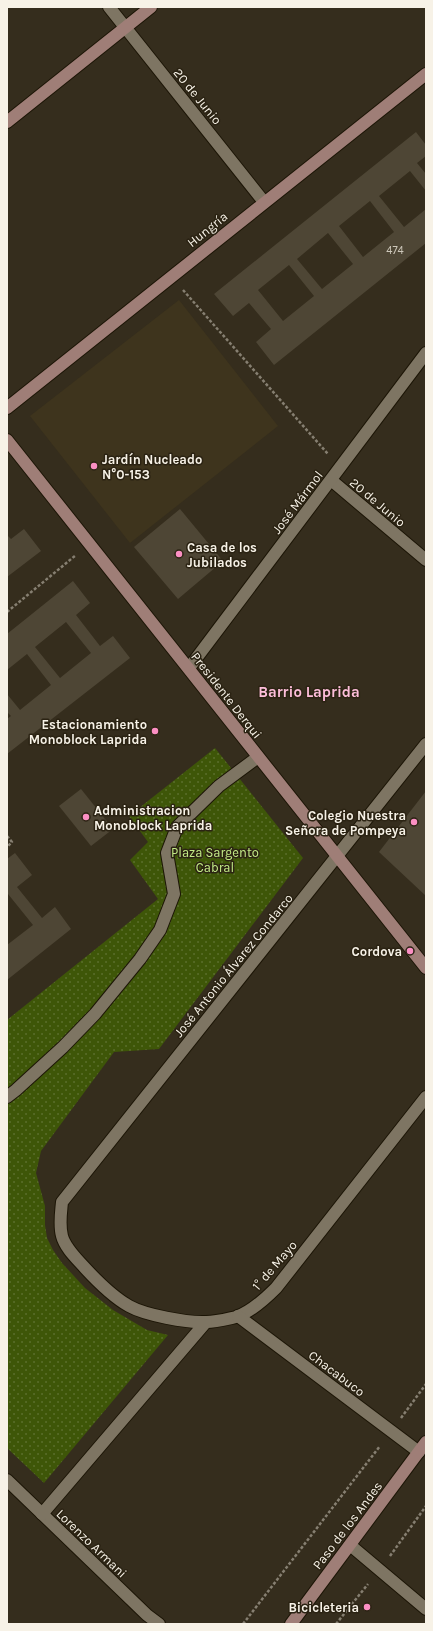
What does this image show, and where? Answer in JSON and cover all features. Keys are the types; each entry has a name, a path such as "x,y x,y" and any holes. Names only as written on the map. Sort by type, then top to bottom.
{"street":[{"name":"20 de Junio","path":"109,7 264,202"},
{"path":"7,122 151,7"},
{"name":"Hungría","path":"7,408 426,74"},
{"name":"José Mármol","path":"189,668 426,353"},
{"name":"Presidente Derqui","path":"7,440 426,968"},
{"name":"20 de Junio","path":"331,480 426,560"},
{"name":"José Antonio Álvarez Condarco","path":"206,1322 143,1312 128,1305 112,1293 72,1254 62,1237 60,1219 62,1202 426,744"},
{"path":"7,1097 74,1036 95,1014 140,959 160,930 174,894 167,853 177,827 219,786 258,757"},
{"name":"1° de Mayo","path":"206,1322 238,1316 258,1304 276,1288 426,1097"},
{"name":"Chacabuco","path":"238,1316 391,1432 422,1447"},
{"path":"42,1514 206,1322"},
{"name":"Paso de los Andes","path":"291,1624 422,1447"},
{"name":"Lorenzo Armani","path":"7,1480 147,1615 159,1624"},
{"path":"350,1545 426,1609"}],"path":[{"path":"171,277 336,462 331,480"},
{"path":"7,612 89,544"},
{"path":"7,836 12,842 7,847"},
{"path":"243,1624 391,1432 426,1384"}],"shaded area":[{"path":"179,300 278,426 130,543 30,416"}],"green space":[{"name":"Plaza Sargento Cabral","path":"215,748 303,858 159,1049 114,1052 41,1151 36,1173 45,1206 47,1238 53,1250 62,1263 85,1288 113,1310 147,1330 168,1335 44,1483 7,1448 7,1020 158,899 130,860 148,842 129,816"}],"building":[{"path":"416,132 426,145 426,156 417,163 426,174 426,191 410,171 379,196 404,227 426,209 426,243 274,365 256,342 271,329 249,303 233,316 214,294","holes":["370,201 394,232 363,257 339,226","328,233 353,264 322,289 297,259","289,265 314,296 283,321 258,290"]},
{"name":"Casa de los Jubilados","path":"180,509 223,561 178,599 134,547"},
{"path":"24,529 41,551 7,577 7,535 11,539"},
{"path":"73,581 90,603 76,615 100,646 113,636 130,658 7,754 7,719 11,716 7,712 7,694 20,710 51,685 27,654 7,670 7,634","holes":["66,622 91,653 60,678 35,647"]},
{"name":"Administracion Monoblock Laprida","path":"81,789 113,829 91,846 59,806"},
{"name":"Colegio Nuestra Señora de Pompeya","path":"426,791 426,896 379,852"},
{"path":"15,853 32,875 17,887 42,918 55,907 71,929 7,980 7,945 33,925 7,894 7,859"}],"place":[{"name":"Jardín Nucleado N°0-153","path":"94,466"},
{"name":"Casa de los Jubilados","path":"179,554"},
{"name":"Estacionamiento Monoblock Laprida","path":"155,731"},
{"name":"Administracion Monoblock Laprida","path":"86,817"},
{"name":"Colegio Nuestra Señora de Pompeya","path":"414,822"},
{"name":"Cordova","path":"410,951"},
{"name":"Bicicleteria","path":"367,1607"}],"district":[{"name":"Barrio Laprida","path":"309,692"}]}
